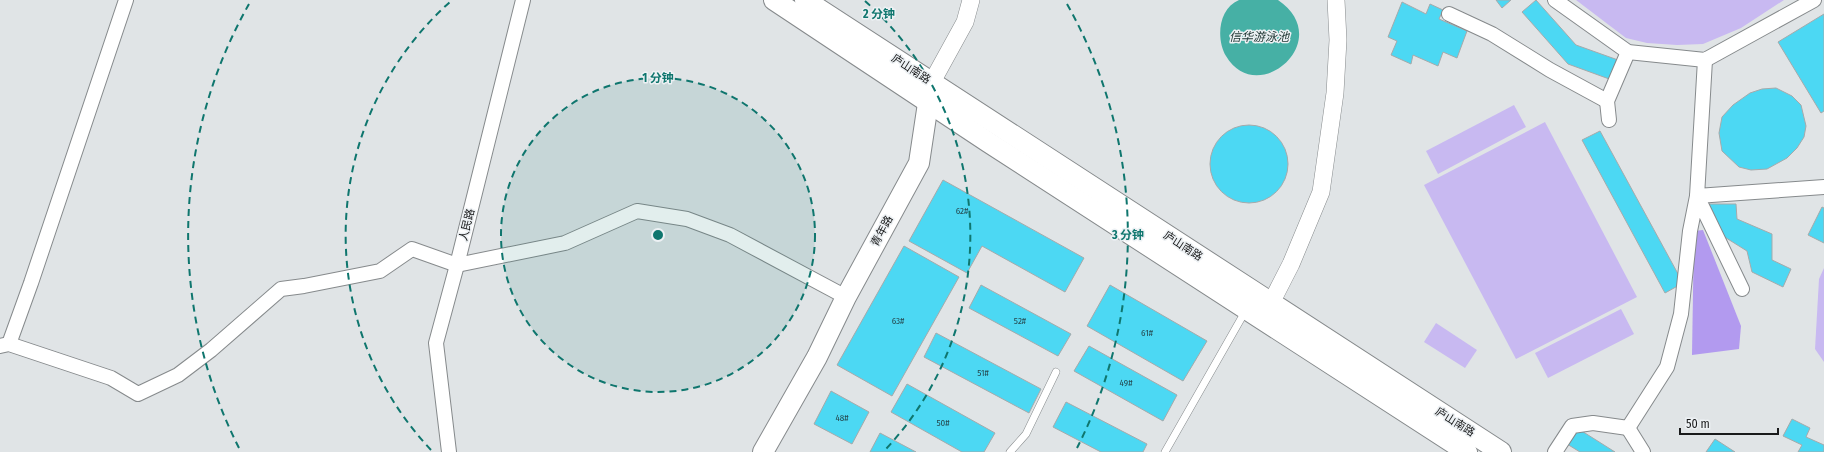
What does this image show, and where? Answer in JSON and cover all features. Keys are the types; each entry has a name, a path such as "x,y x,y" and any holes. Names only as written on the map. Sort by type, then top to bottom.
{"main road":[{"name":"庐山南路","path":"774,0 1246,310 1467,452"},
{"name":"庐山南路","path":"805,0 1501,452"},
{"name":"青年路","path":"763,452 817,357 846,297 918,163 932,82"}],"street":[{"path":"126,0 32,283 4,345 111,378 138,394 178,375 211,350 281,289 380,271 412,249 457,265 565,243 637,211 687,219 730,235 846,297"},
{"name":"人民路","path":"449,452 436,343 523,0"},
{"name":"青年路","path":"932,82 965,22 971,0"},
{"path":"1271,303 1291,264 1321,192 1335,94 1338,40 1336,0"},
{"path":"1555,0 1628,52 1705,60 1814,0"},
{"path":"1449,14 1492,34 1550,70 1607,102"},
{"path":"1608,120 1607,102 1628,52"},
{"path":"1628,428 1667,367 1681,314 1690,231 1697,196 1705,60"},
{"path":"1697,196 1824,187"},
{"path":"1697,196 1742,289"},
{"path":"1555,452 1572,426 1593,423 1628,428 1643,452"}],"lane":[{"path":"1165,452 1246,310"},
{"path":"1010,452 1026,434 1056,372"}],"shaded area":[{"path":"1576,0 1784,0 1741,28 1703,44 1677,45 1647,43 1626,38"},
{"path":"1514,105 1526,127 1438,174 1426,151"},
{"path":"1545,122 1637,297 1516,359 1424,185"},
{"path":"1703,230 1741,326 1739,349 1692,355 1694,231"},
{"path":"1824,268 1824,362 1815,349 1819,279"},
{"path":"1621,309 1634,334 1548,378 1535,353"},
{"path":"1436,323 1477,350 1465,368 1424,342"}],"water":[{"name":"信华游泳池","path":"1239,0 1278,0 1294,16 1299,33 1296,49 1286,63 1272,72 1256,75 1240,70 1226,56 1223,49 1220,33 1223,17 1232,4"}],"building":[{"path":"1496,0 1511,0 1502,8"},
{"path":"1536,0 1576,45 1618,60 1612,80 1568,64 1522,12"},
{"path":"1402,2 1426,14 1430,4 1443,10 1439,19 1467,31 1457,58 1443,52 1438,66 1413,55 1411,64 1391,55 1397,41 1388,37"},
{"path":"1824,14 1824,111 1821,113 1778,42"},
{"path":"1776,88 1792,96 1801,105 1806,126 1804,137 1797,148 1787,158 1767,169 1751,170 1739,167 1722,151 1719,133 1722,117 1733,105 1750,93 1762,89"},
{"path":"1249,125 1264,128 1276,137 1285,149 1288,164 1285,179 1276,191 1264,200 1249,203 1234,200 1222,191 1213,179 1210,164 1213,149 1222,137 1234,128"},
{"path":"1600,131 1683,283 1665,293 1582,140"},
{"path":"943,180 1084,258 1065,292 982,246 967,273 909,241"},
{"path":"1706,204 1736,204 1737,219 1772,234 1772,260 1791,269 1783,287 1752,272 1747,251 1723,236"},
{"path":"1822,207 1824,208 1824,243 1808,235"},
{"path":"904,246 959,277 892,396 837,365"},
{"path":"981,285 1071,334 1058,356 969,308"},
{"path":"1110,285 1207,341 1183,381 1087,326"},
{"path":"936,333 1041,389 1029,413 924,357"},
{"path":"1089,346 1177,395 1163,421 1074,371"},
{"path":"907,384 995,433 984,452 962,452 891,412"},
{"path":"831,391 869,412 852,444 814,424"},
{"path":"1066,402 1147,444 1143,452 1101,452 1053,427"},
{"path":"1792,419 1810,428 1806,437 1824,445 1824,452 1798,452 1802,445 1783,436"},
{"path":"1577,428 1615,452 1580,452 1567,444"},
{"path":"880,433 916,452 870,452"},
{"path":"1715,439 1735,452 1706,452"}]}
